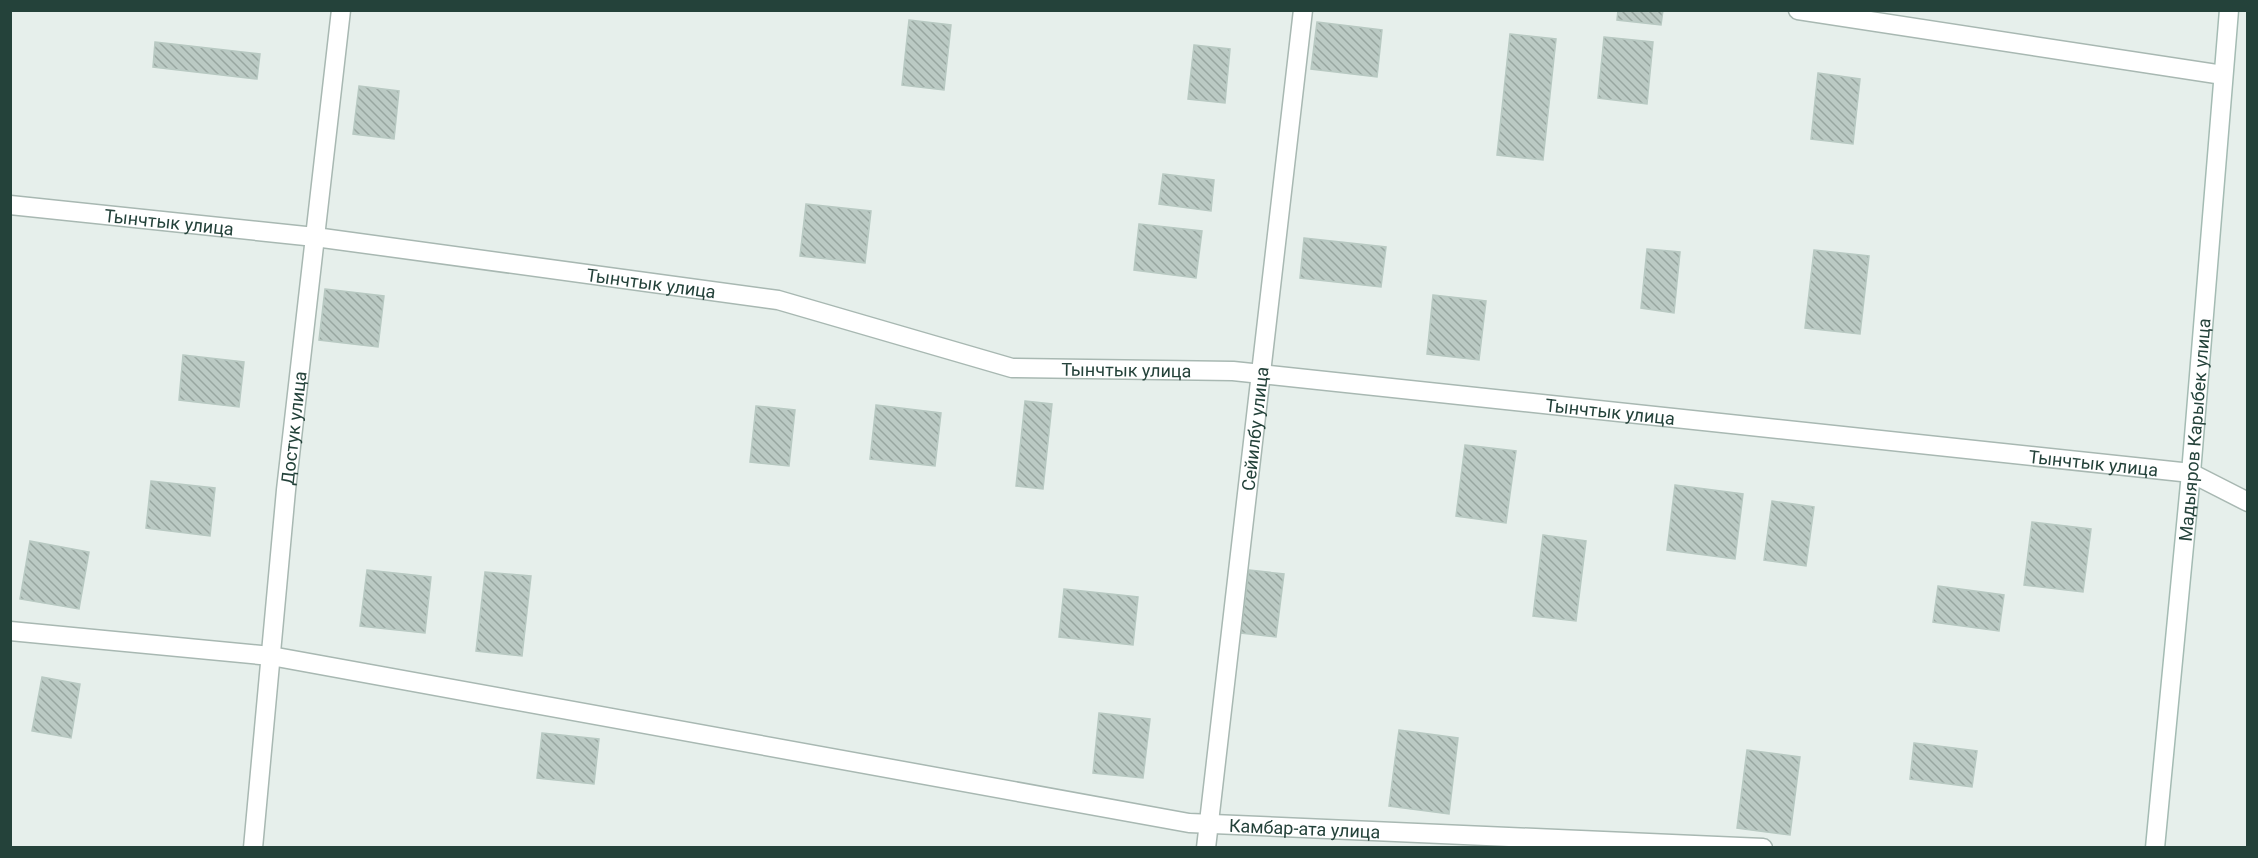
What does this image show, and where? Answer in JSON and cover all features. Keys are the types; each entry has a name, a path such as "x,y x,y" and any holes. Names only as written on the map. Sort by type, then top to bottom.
{"street":[{"name":"Достук улица","path":"253,848 286,490 341,10"},
{"name":"Сейилбу улица","path":"1206,848 1303,10"},
{"path":"1798,10 2223,75"},
{"name":"Мадыяров Карыбек улица","path":"2155,848 2191,473 2229,10"},
{"name":"Тынчтык улица","path":"10,205 315,237 778,300 1012,368 1233,371 2191,473 2247,502"},
{"name":"Камбар-ата улица","path":"10,631 271,656 1189,823 1762,848"}],"building":[{"path":"1618,10 1663,10 1661,25 1617,20"},
{"path":"909,20 951,25 944,90 902,85"},
{"path":"1317,22 1382,30 1377,77 1311,69"},
{"path":"1510,34 1556,39 1543,160 1497,155"},
{"path":"1604,37 1653,42 1647,104 1598,98"},
{"path":"155,42 260,54 257,79 153,67"},
{"path":"1194,45 1230,49 1225,103 1188,99"},
{"path":"1818,73 1860,79 1853,144 1811,139"},
{"path":"359,86 399,91 394,139 353,134"},
{"path":"1163,174 1214,180 1211,211 1159,204"},
{"path":"806,204 871,211 865,263 800,256"},
{"path":"1139,224 1202,231 1196,278 1134,270"},
{"path":"1304,238 1386,247 1381,287 1300,278"},
{"path":"1647,249 1680,252 1674,313 1641,308"},
{"path":"1814,250 1869,256 1860,334 1805,328"},
{"path":"325,289 384,296 378,347 319,340"},
{"path":"1433,295 1486,301 1479,360 1427,354"},
{"path":"183,355 244,362 239,407 179,400"},
{"path":"1025,401 1052,404 1043,489 1016,486"},
{"path":"876,405 941,413 935,466 870,459"},
{"path":"756,406 795,410 789,466 750,462"},
{"path":"1465,445 1516,451 1506,523 1456,516"},
{"path":"151,481 215,488 210,536 146,528"},
{"path":"1675,485 1743,494 1735,559 1667,550"},
{"path":"1772,501 1814,507 1806,566 1764,560"},
{"path":"2032,522 2091,529 2083,592 2024,585"},
{"path":"1543,535 1586,541 1576,621 1533,616"},
{"path":"30,541 89,552 79,609 20,599"},
{"path":"367,570 431,577 425,633 360,626"},
{"path":"1249,570 1284,574 1276,637 1241,633"},
{"path":"485,572 531,576 522,656 476,651"},
{"path":"1938,586 2004,595 1999,631 1933,622"},
{"path":"1064,589 1138,597 1133,645 1059,637"},
{"path":"42,677 80,684 71,738 32,731"},
{"path":"1099,713 1150,719 1143,778 1093,773"},
{"path":"1399,730 1458,738 1449,814 1389,806"},
{"path":"542,733 599,739 594,784 537,778"},
{"path":"1914,743 1977,751 1972,787 1910,779"},
{"path":"1747,750 1800,757 1790,835 1737,828"}]}
